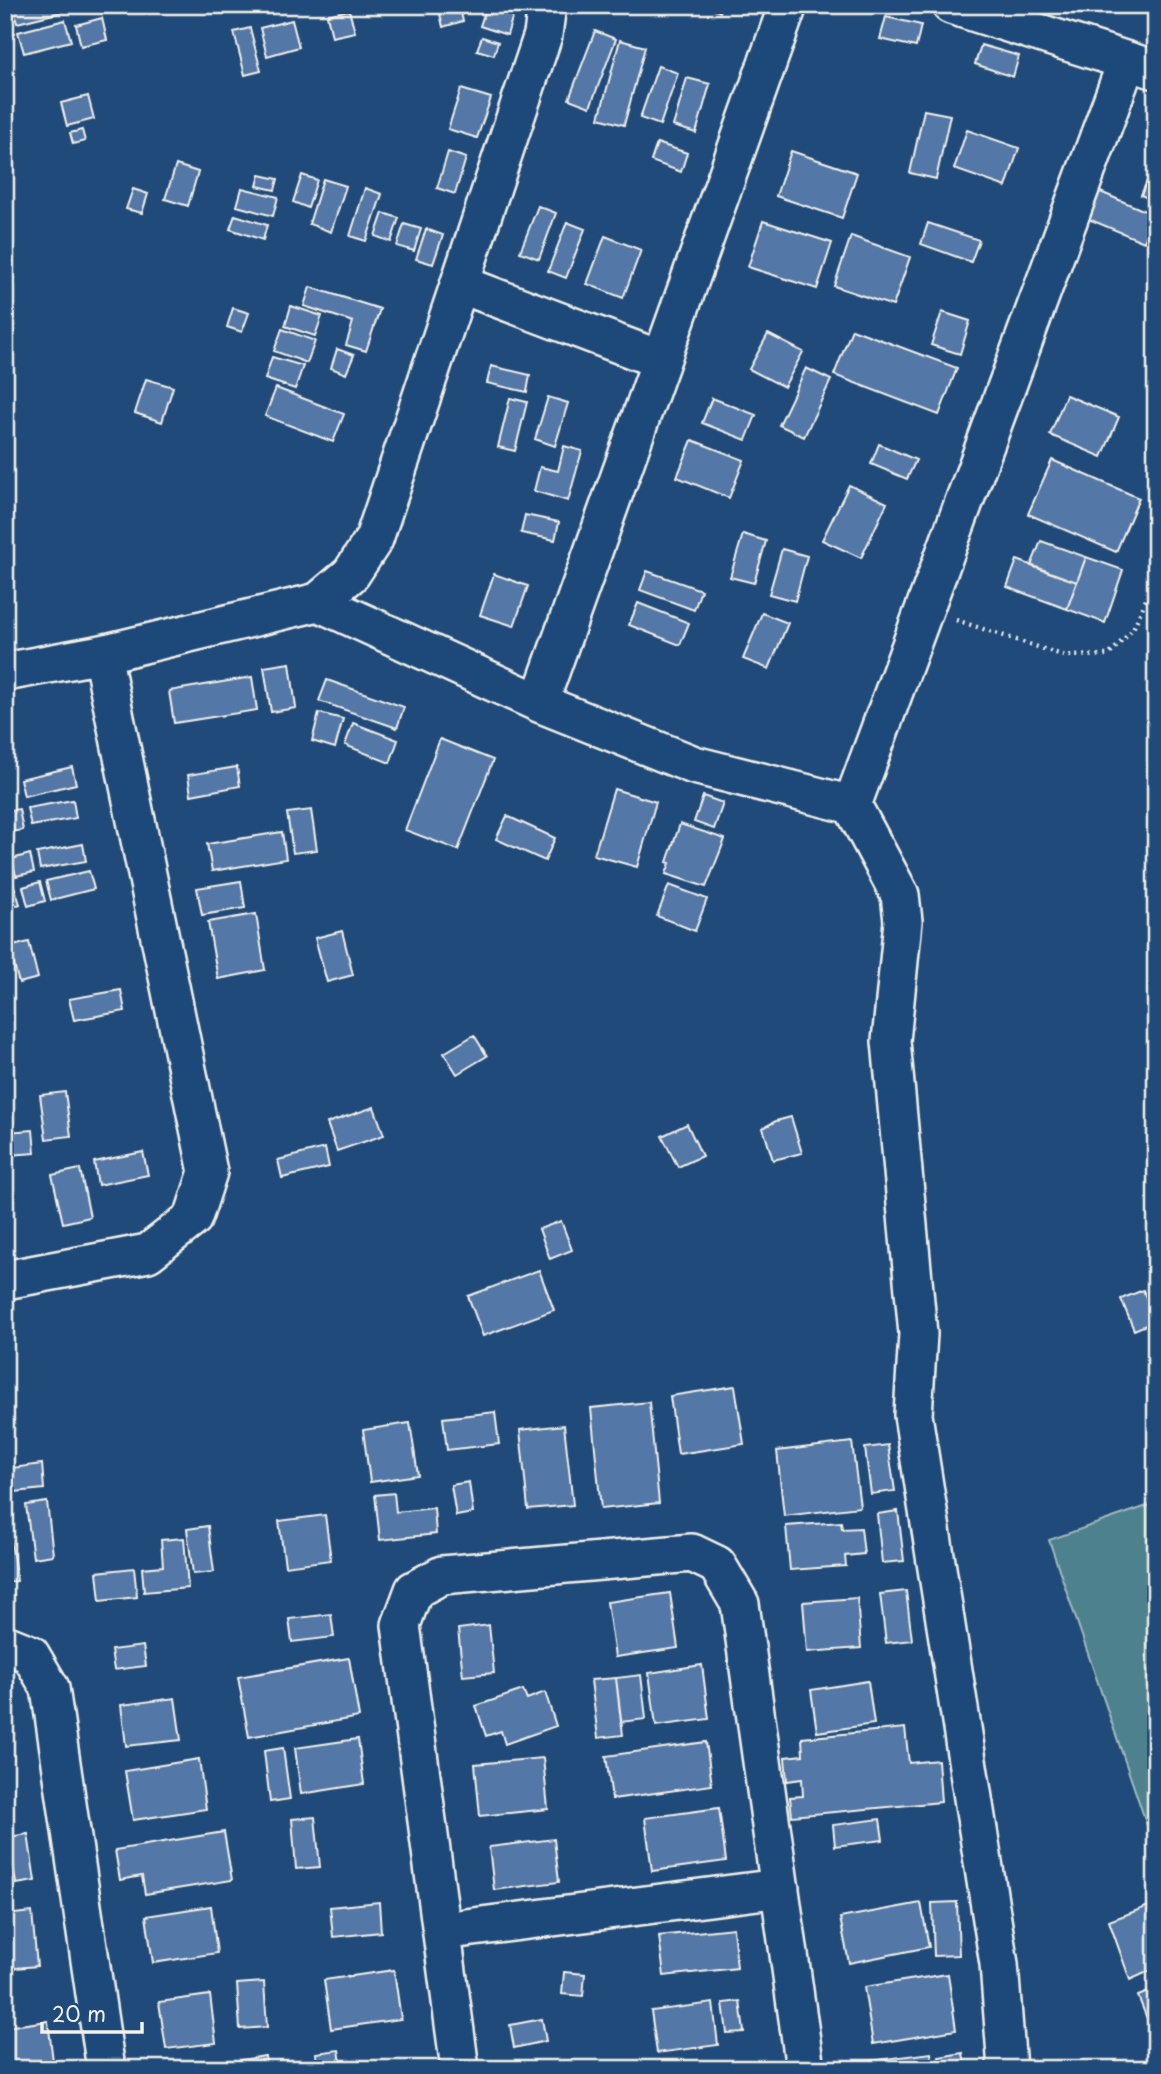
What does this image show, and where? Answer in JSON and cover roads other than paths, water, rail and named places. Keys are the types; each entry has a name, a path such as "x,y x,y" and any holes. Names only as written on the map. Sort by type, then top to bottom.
{"street":[{"path":"5,672 102,653 318,603 351,574 374,539 543,35 547,5"},
{"path":"539,703 788,5"},
{"path":"852,805 924,609 1141,65 951,5"},
{"path":"460,284 661,360"},
{"path":"318,603 539,703 694,765 852,805 900,895 903,921 891,1041 918,1334 913,1415 999,1964 1007,2069"},
{"path":"5,1280 148,1253 193,1219 208,1172 102,653"},
{"path":"460,2069 401,1625 414,1590 442,1574 692,1553 717,1565 740,1604 805,2069"},
{"path":"5,1644 30,1654 50,1688 106,2069"},
{"path":"442,1931 780,1888"}]}
